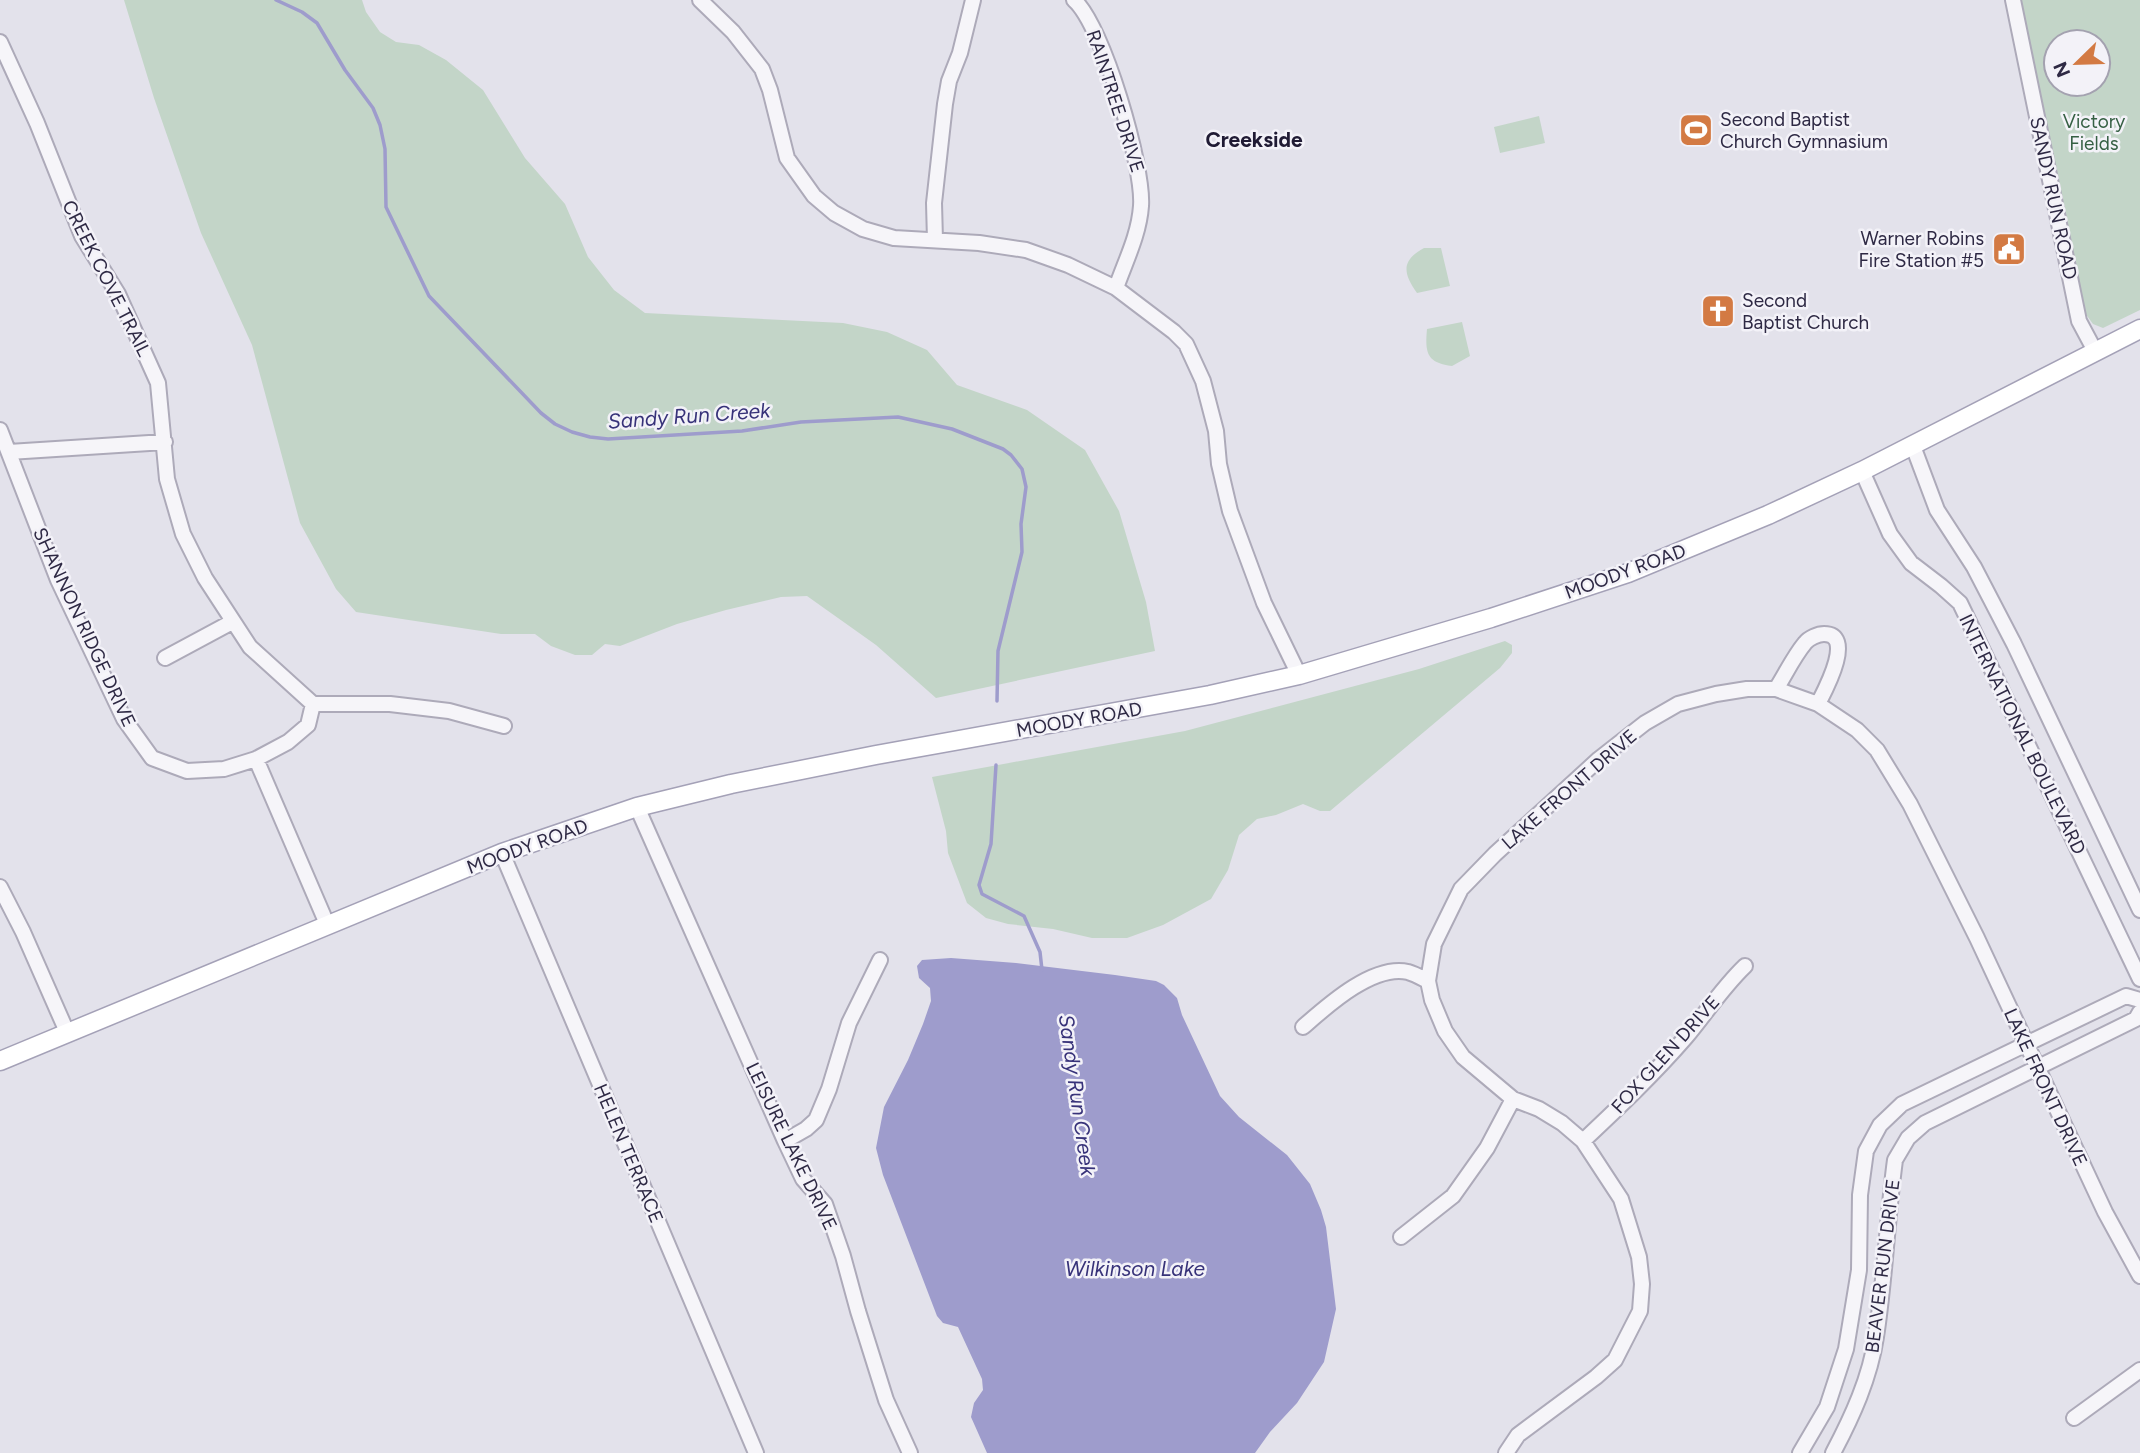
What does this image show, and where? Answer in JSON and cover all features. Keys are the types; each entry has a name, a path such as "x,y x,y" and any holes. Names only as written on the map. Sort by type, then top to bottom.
{"main road":[{"name":"MOODY ROAD","path":"0,1061 502,853 637,807 819,766 1210,695 1298,675 1491,618 1628,573 1768,515 1862,471 2140,329"}],"street":[{"path":"699,0 733,32 762,69 787,158 814,196 834,214 863,229 894,239 979,243 1026,250 1068,265 1116,288 1186,344 1203,381 1216,431 1219,464 1230,511 1264,603 1298,675"},
{"path":"935,240 934,203 945,104 949,81 960,54 973,0"},
{"name":"RAINTREE DRIVE","path":"1074,0 1088,16 1098,37 1126,120 1142,183 1136,234 1116,288"},
{"name":"SANDY RUN ROAD","path":"2013,0 2080,321 2095,351"},
{"name":"CREEK COVE TRAIL","path":"0,42 37,123 82,236 118,294 158,383 167,479 183,534 232,622 257,655 313,704"},
{"name":"SHANNON RIDGE DRIVE","path":"0,430 64,593 124,719 152,758 187,771 224,769 256,759 288,742 308,725 313,704"},
{"path":"9,452 165,442"},
{"name":"INTERNATIONAL BOULEVARD","path":"1913,446 1937,510 1974,568 2014,643 2140,910"},
{"name":"INTERNATIONAL BOULEVARD","path":"1862,471 1889,534 1911,563 1960,603 2140,979"},
{"path":"165,659 232,622"},
{"path":"1776,689 1806,642 1822,634 1829,635 1835,639 1839,650 1830,680 1818,704"},
{"name":"LAKE FRONT DRIVE","path":"1506,1453 1518,1435 1615,1360 1640,1311 1642,1284 1639,1257 1621,1199 1583,1141 1562,1123 1539,1109 1513,1099 1463,1057 1445,1031 1432,1000 1429,981 1434,944 1461,890 1495,854 1599,759 1645,723 1678,704 1747,689 1776,689 1818,704 1857,730 1870,743 1903,793 1977,938 2105,1212 2140,1276"},
{"path":"313,704 390,704 449,711 504,726"},
{"path":"256,759 327,924"},
{"name":"LEISURE LAKE DRIVE","path":"637,807 785,1141 803,1179 825,1204 886,1400 910,1453"},
{"name":"HELEN TERRACE","path":"502,853 757,1453"},
{"path":"0,887 67,1032"},
{"path":"785,1141 806,1129 816,1119 829,1088 849,1023 880,960"},
{"name":"FOX GLEN DRIVE","path":"1583,1141 1639,1088 1685,1037 1727,983 1745,966"},
{"path":"1303,1027 1364,981 1390,973 1407,972 1429,981"},
{"name":"BEAVER RUN DRIVE","path":"1800,1453 1830,1399 1846,1349 1859,1269 1860,1195 1866,1152 1880,1125 1902,1104 2126,996 2140,1000"},
{"name":"BEAVER RUN DRIVE","path":"1833,1453 1864,1385 1876,1339 1895,1160 1908,1138 1925,1123 2136,1019 2140,1012"},
{"path":"1401,1237 1454,1196 1488,1148 1513,1099"},
{"path":"2074,1418 2140,1370"},
{"path":"1830,1399 1855,1408"}],"green space":[{"path":"124,0 362,0 366,12 380,32 396,42 419,45 446,60 483,90 525,158 565,204 588,257 614,290 645,313 843,323 887,332 927,350 957,385 1027,410 1085,450 1119,511 1146,602 1155,651 936,698 876,645 807,596 781,597 726,610 677,624 620,646 605,644 592,655 575,655 551,646 535,634 501,634 356,612 336,589 300,523 252,345 201,233 154,98"},
{"name":"Victory Fields","path":"2020,0 2140,0 2140,310 2103,328 2093,324 2085,313"},
{"path":"1539,116 1545,143 1500,153 1494,127"},
{"path":"1424,248 1441,248 1450,286 1417,293 1409,279 1407,267 1412,257"},
{"path":"1462,322 1470,356 1452,366 1432,359 1426,344 1427,329"},
{"path":"1505,641 1512,645 1512,653 1500,668 1330,811 1320,811 1303,804 1257,819 1239,835 1228,870 1211,899 1163,925 1127,938 1092,938 986,918 967,903 948,853 946,831 932,777 1185,731 1419,669"}],"water":[{"name":"Wilkinson Lake","path":"951,958 1115,975 1156,981 1164,985 1177,998 1182,1015 1220,1096 1239,1117 1287,1155 1310,1184 1326,1227 1336,1309 1324,1362 1297,1403 1255,1453 987,1453 971,1417 974,1403 983,1390 982,1379 958,1327 943,1323 937,1316 883,1175 876,1148 884,1107 908,1060 931,1001 930,988 919,978 917,966 922,960"}],"waterway":[{"name":"Sandy Run Creek","path":"276,0 302,12 317,23 345,70 373,108 385,149 386,207 429,296 541,413 555,424 572,432 608,439 742,431 801,422 898,417 952,429 1003,449 1011,455 1022,469 1026,487 1021,524 1022,552 998,651 997,701"},
{"name":"Sandy Run Creek","path":"996,765 991,844 979,885 982,894 1024,916 1040,952 1042,970"}],"place":[{"name":"Second Baptist Church Gymnasium","path":"1696,130"},
{"name":"Warner Robins Fire Station #5","path":"2009,249"},
{"name":"Second Baptist Church","path":"1718,311"}],"district":[{"name":"Creekside","path":"1254,140"}]}
